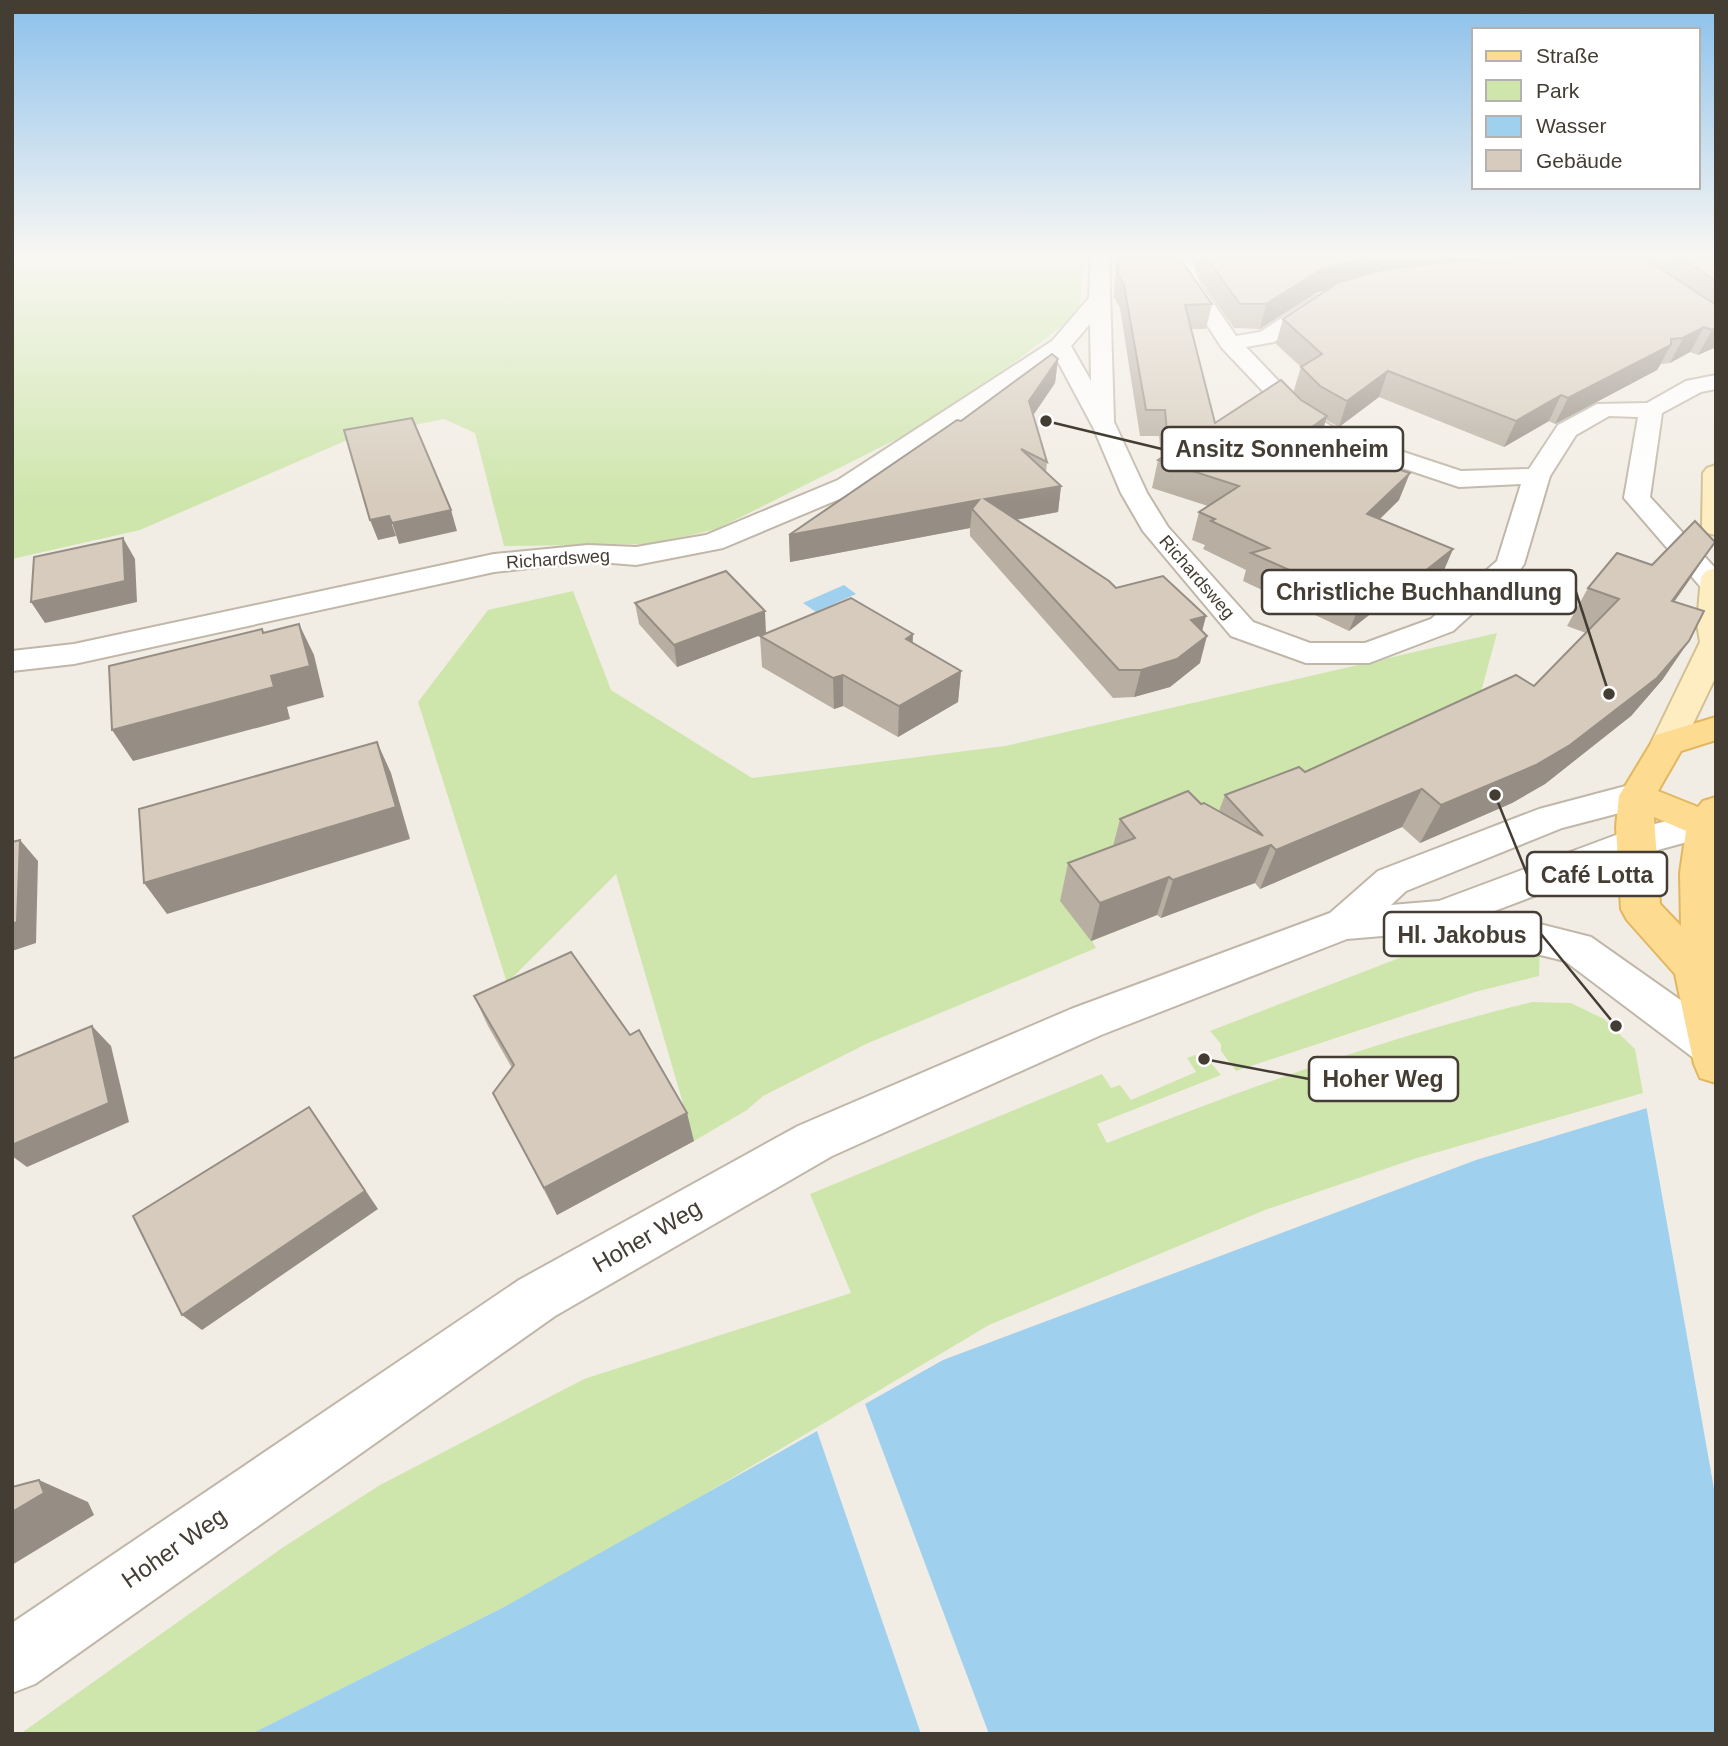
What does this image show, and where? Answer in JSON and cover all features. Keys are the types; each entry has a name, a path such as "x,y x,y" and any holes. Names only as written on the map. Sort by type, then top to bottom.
{"main road":[{"path":"1716,472 1716,527"},
{"path":"1694,968 1641,909 1637,796 1668,743 1715,643 1712,623 1716,577"},
{"path":"1668,743 1716,728"},
{"path":"1637,796 1710,817 1699,873 1702,921 1694,968 1714,1055"}],"street":[{"name":"Richardsweg","path":"12,661 74,654 494,563 588,553 636,556 713,542 847,485 1060,346 1066,338"},
{"path":"1101,338 1105,427"},
{"path":"1226,338 1302,419 1331,436 1459,479 1537,476"},
{"path":"1230,344 1263,338"},
{"name":"Richardsweg","path":"1060,346 1105,427 1134,493 1157,531 1242,629 1306,653 1369,653 1442,625 1510,564 1537,476 1567,430 1605,409 1651,411"},
{"path":"1705,384 1690,375 1716,364"},
{"path":"1705,384 1651,411 1637,498 1715,586"},
{"name":"Hoher Weg","path":"1344,924 1392,881 1552,818 1637,796"},
{"name":"Hoher Weg","path":"12,1661 537,1298 815,1141 1099,1017 1344,924 1441,916 1710,817"},
{"path":"1441,916 1577,948 1714,1055"}],"green space":[{"path":"12,338 1046,338 947,414 717,529 652,544 504,546 475,433 444,419 352,438 140,530 12,559"},
{"path":"573,591 611,690 752,778 1005,746 1497,633 1475,714 1147,919 1092,941 1096,948 866,1044 763,1096 747,1110 694,1141 616,874 507,983 418,702 488,610"},
{"path":"1467,940 1495,940 1540,948 1539,976 1475,992 1236,1071 1221,1051 1221,1044 1210,1031 1420,950"},
{"path":"1532,1002 1571,1003 1604,1019 1635,1049 1643,1093 1417,1158 1265,1210 989,1325 678,1510 506,1606 251,1734 20,1734 282,1548 380,1485 584,1379 851,1293 810,1194 1102,1074 1111,1088 1120,1085 1131,1100 1196,1072 1187,1058 1195,1055 1200,1061 1207,1058 1221,1075 1097,1124 1107,1143 1370,1047"}],"water":[{"path":"844,585 856,594 816,612 803,603"},
{"path":"1716,1087 1716,1734 251,1734 506,1606 943,1360 1476,1160"}],"pier":[{"path":"1716,1084 1716,1500 1646,1105"},
{"path":"864,1401 989,1734 921,1734 816,1428"}],"building":[{"path":"1133,338 1194,338 1215,423 1281,380 1301,400 1327,416 1297,438 1410,473 1367,514 1453,549 1411,582 1395,575 1361,602 1251,553 1269,548 1211,521 1215,519 1199,512 1239,486 1158,460 1169,453 1165,410 1146,410"},
{"path":"1305,338 1677,338 1671,339 1671,345 1568,398 1561,395 1516,421 1388,371 1347,401 1320,386 1301,367 1322,354"},
{"path":"1052,354 1058,359 1029,401 1047,462 1021,449 1061,486 985,499 1116,588 1163,576 1206,616 1191,620 1207,636 1177,659 1141,670 1119,670 972,509 979,500 789,535 957,420 961,421"},
{"path":"412,418 451,510 392,523 389,516 370,520 344,430"},
{"path":"1695,521 1715,542 1672,601 1704,611 1689,641 1657,678 1570,745 1536,765 1441,805 1422,789 1276,850 1271,845 1173,880 1169,877 1100,903 1068,863 1135,838 1120,819 1188,791 1201,804 1204,803 1263,836 1225,795 1299,767 1305,772 1516,675 1534,686 1619,599 1588,588 1617,553 1652,565"},
{"path":"123,538 125,581 31,602 34,557"},
{"path":"726,571 765,611 674,645 635,603"},
{"path":"851,598 913,634 906,639 961,671 899,706 843,675 833,678 760,636"},
{"path":"299,624 310,666 271,676 274,687 112,730 109,666 262,629 263,633"},
{"path":"377,742 396,807 144,883 139,809"},
{"path":"20,840 17,922 12,924 12,842"},
{"path":"571,952 630,1035 639,1030 687,1113 544,1188 493,1093 514,1065 474,996"},
{"path":"92,1026 109,1103 12,1145 12,1059"},
{"path":"309,1107 365,1191 182,1315 133,1216"},
{"path":"39,1480 44,1493 12,1512 12,1487"}],"place":[{"name":"Ansitz Sonnenheim","path":"1046,421"},
{"name":"Christliche Buchhandlung","path":"1609,694"},
{"name":"Café Lotta","path":"1495,795"},
{"name":"Hl. Jakobus","path":"1616,1026"},
{"name":"Hoher Weg","path":"1204,1059"}]}
